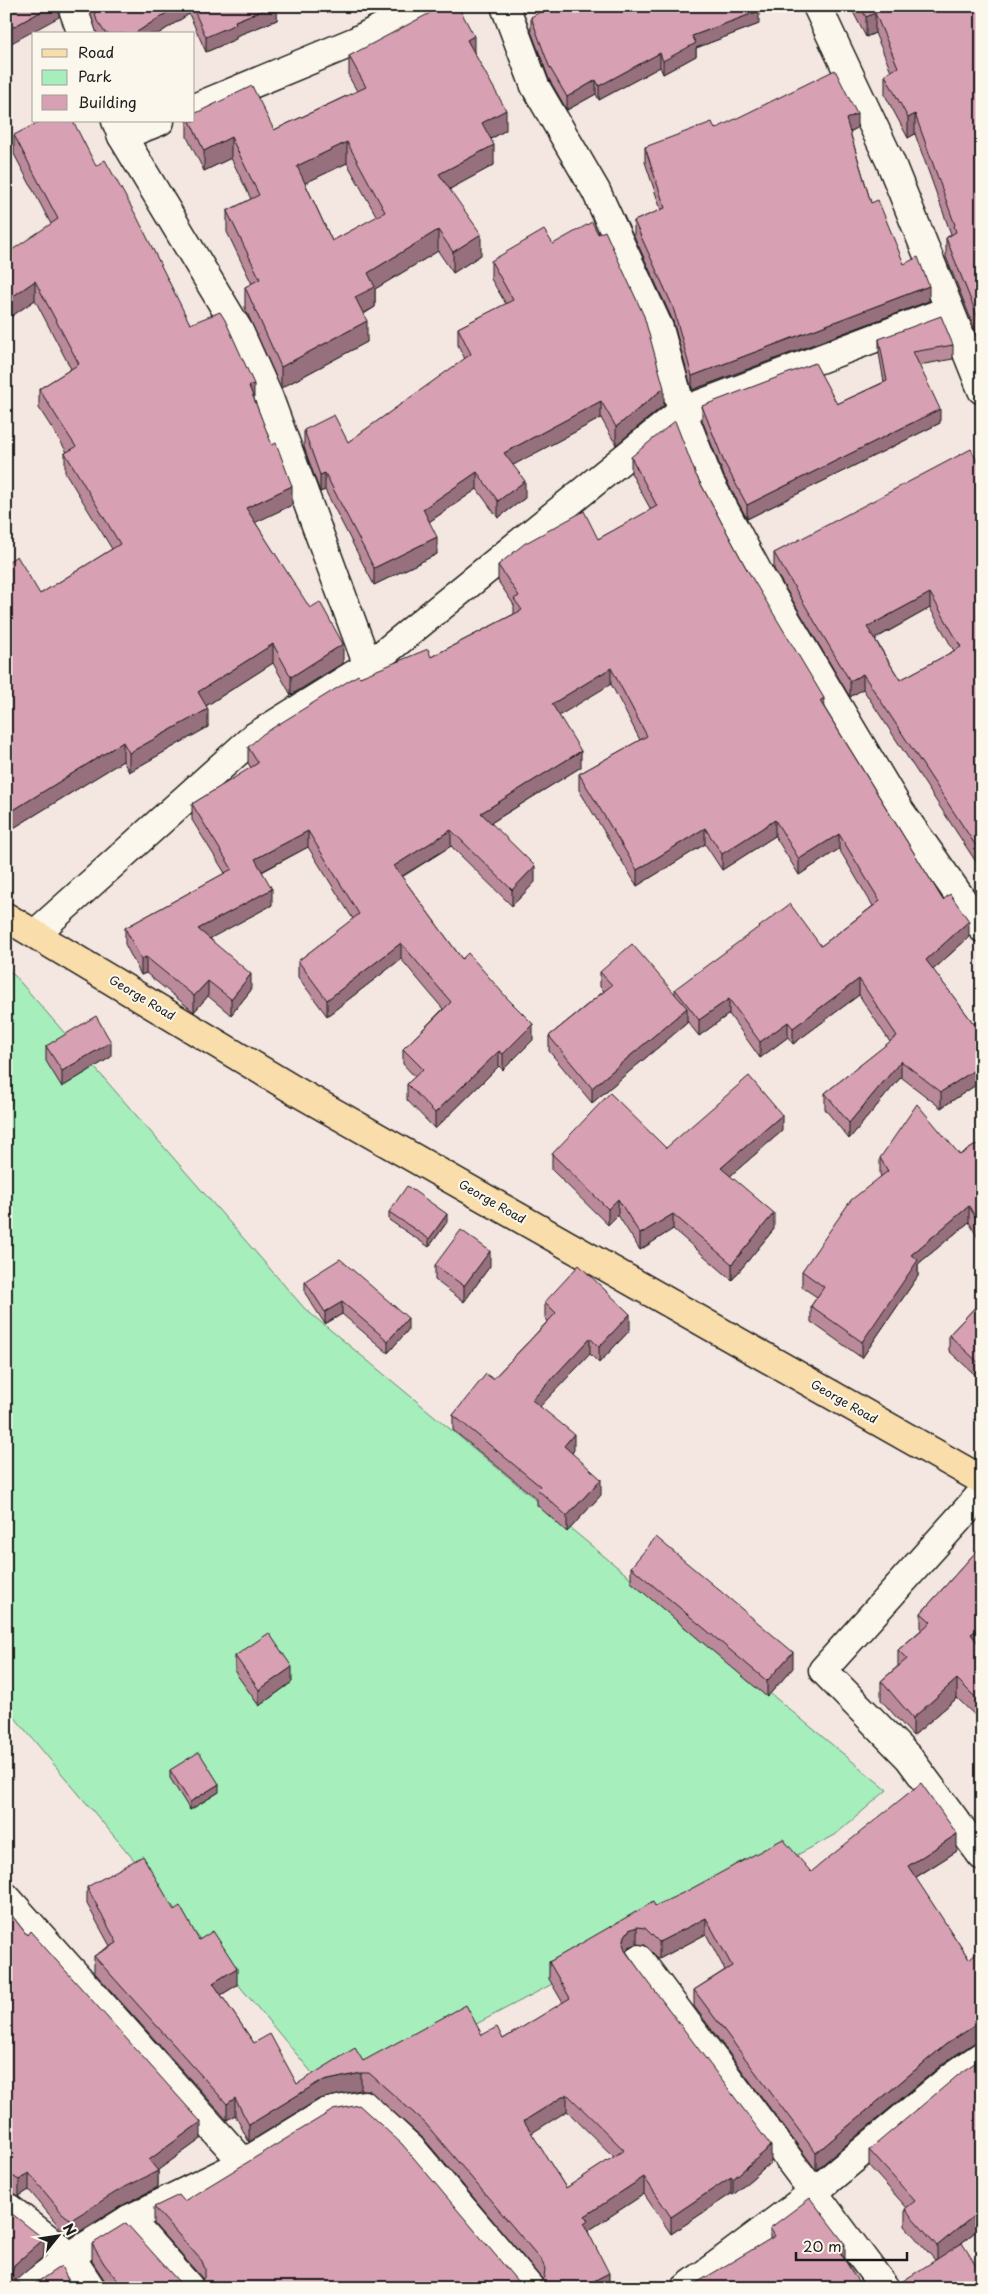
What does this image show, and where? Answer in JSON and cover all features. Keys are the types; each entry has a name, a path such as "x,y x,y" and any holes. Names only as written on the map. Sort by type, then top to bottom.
{"main road":[{"name":"George Road","path":"6,917 36,933 294,1090 982,1480"}],"street":[{"path":"72,6 81,32"},
{"path":"195,108 356,41 422,6"},
{"path":"505,6 535,86 596,191 659,328 682,411 710,483 759,574 900,811 982,928"},
{"path":"817,6 890,161 982,390"},
{"path":"155,122 119,129 239,331 269,398 368,666"},
{"path":"36,933 254,737 368,666 682,411 949,310"},
{"path":"982,1494 823,1670 909,1758 982,1856"},
{"path":"6,1896 244,2163"},
{"path":"638,1958 885,2288"},
{"path":"686,2288 814,2192 954,2075 982,2056"},
{"path":"28,2288 70,2256 129,2219 244,2163 327,2112 364,2106 413,2150 530,2288"},
{"path":"6,2206 70,2256 91,2288"},
{"path":"129,2219 190,2288"}],"green space":[{"path":"6,969 14,975 305,1309 887,1790 835,1835 334,2099 6,1707"}],"building":[{"path":"6,6 51,6 6,31"},
{"path":"93,6 177,6 137,32 105,32 97,21"},
{"path":"192,6 273,6 235,21 236,24 206,37"},
{"path":"443,6 458,6 474,36 467,40 506,110 482,123 494,145 439,174 481,234 453,252 438,230 368,273 375,287 355,297 367,321 281,367 245,287 260,279 227,211 259,195 231,137 204,151 190,122 195,122 195,114 252,86 274,130 366,87 349,56","holes":["347,142 385,212 332,241 297,166"]},
{"path":"551,6 757,6 759,11 692,36 696,43 663,61 660,53 599,86 596,80 567,97 549,66 531,17"},
{"path":"860,6 982,6 982,328 946,238 956,232 955,225 915,114 908,118 885,75 898,67 875,13 866,17"},
{"path":"835,70 857,114 846,119 871,203 878,200 904,264 918,257 929,286 692,376 673,307 634,221 665,208 645,147 712,122 715,129"},
{"path":"39,122 74,122 96,166 105,160 137,217 190,324 220,312 254,384 249,386 272,445 276,443 292,486 246,508 310,608 320,602 343,644 291,677 273,644 198,692 208,709 129,753 123,742 12,811 6,801 6,563 17,556 40,594 120,544 65,453 76,447 39,389 79,364 35,281 6,301 6,254 58,219 14,135"},
{"path":"592,222 598,234 605,231 644,316 664,388 616,427 601,401 504,453 525,481 498,501 477,472 423,509 437,537 374,568 325,473 320,475 304,430 334,415 348,442 471,354 458,328 513,300 491,261 544,230 553,244"},
{"path":"941,316 953,345 913,352 940,409 747,505 724,462 702,406 815,363 837,404 887,381 879,339"},
{"path":"675,421 696,475 745,566 824,698 820,701 943,900 950,894 969,921 926,960 974,1024 980,1019 982,1021 982,1065 941,1092 901,1061 849,1123 825,1093 897,1036 859,979 793,1028 788,1022 760,1042 729,999 699,1020 675,989 790,904 821,946 880,901 839,834 799,859 775,820 722,854 705,828 637,870 579,774 647,736 611,668 552,704 581,751 481,813 535,866 512,890 451,830 394,866 462,959 468,953 507,998 533,1024 503,1054 499,1051 435,1113 407,1084 423,1069 403,1049 451,1002 401,943 327,1000 298,961 359,914 308,831 255,859 272,889 198,929 251,974 231,999 208,981 194,996 146,957 141,959 125,928 232,869 192,804 258,763 248,747 263,734 358,675 360,677 428,649 431,657 522,610 514,599 519,596 498,565 524,544 584,511 598,539 657,506 631,457"},
{"path":"971,449 982,471 982,478 977,481 982,489 982,855 863,674 850,681 774,553","holes":["930,593 961,647 900,680 867,627"]},
{"path":"632,944 687,1008 592,1088 549,1036 612,985 600,972"},
{"path":"96,1016 111,1042 62,1071 46,1046"},
{"path":"749,1076 782,1115 721,1168 774,1213 732,1264 673,1214 640,1234 618,1199 608,1209 552,1154 610,1093 666,1148"},
{"path":"917,1104 960,1155 982,1141 982,1229 969,1206 911,1255 918,1260 862,1342 811,1306 824,1287 802,1271 851,1200 888,1171 880,1158"},
{"path":"407,1186 447,1214 429,1239 389,1212"},
{"path":"461,1230 490,1251 464,1286 435,1265"},
{"path":"340,1259 408,1318 388,1341 342,1302 325,1312 305,1281"},
{"path":"579,1265 630,1314 599,1347 590,1338 532,1400 574,1434 564,1446 601,1479 567,1516 537,1489 540,1486 453,1415 486,1374 493,1379 556,1313 545,1302"},
{"path":"982,1300 982,1366 949,1335"},
{"path":"656,1537 793,1652 767,1681 631,1567"},
{"path":"982,1545 982,1626 971,1634 982,1649 982,1704 957,1679 913,1718 881,1681 907,1659 898,1650 931,1622 921,1613"},
{"path":"269,1633 292,1667 259,1690 235,1656"},
{"path":"199,1752 219,1784 190,1802 170,1770"},
{"path":"921,1783 957,1834 908,1866 969,1959 977,1952 982,1958 982,2024 974,2026 945,2045 816,2153 694,1990 732,1966 706,1918 659,1942 645,1928 637,1927 629,1930 623,1944 626,1952 771,2146 733,2179 731,2177 671,2217 644,2177 585,2216 588,2221 584,2224 609,2273 580,2288 124,2288 105,2265 92,2244 126,2223 179,2282 193,2287 200,2283 205,2276 202,2261 154,2207 179,2195 184,2201 333,2110 359,2105 402,2144 518,2282 525,2286 533,2287 540,2283 544,2277 545,2269 542,2261 425,2123 369,2073 319,2082 249,2125 235,2098 227,2104 94,1956 117,1943 87,1887 143,1856 174,1910 180,1906 199,1940 213,1931 237,1968 213,1983 254,2043 270,2034 297,2084 355,2048 363,2061 466,2005 482,2035 497,2027 503,2039 570,1998 549,1962 653,1902 655,1906 689,1890 783,1839 811,1872","holes":["567,2094 624,2150 566,2188 524,2121"]},
{"path":"6,1908 27,1935 30,1931 201,2122 149,2160 158,2171 121,2189 71,2220 62,2213 29,2173 19,2180 6,2174"},
{"path":"982,2058 982,2209 937,2246 905,2209 915,2201 869,2150 963,2071"},
{"path":"810,2198 845,2244 838,2249 862,2288 688,2288 775,2236 770,2228"},
{"path":"6,2209 44,2239 14,2265 12,2273 15,2280 22,2285 30,2287 61,2266 72,2288 6,2288"},
{"path":"962,2243 982,2275 982,2288 892,2288"}]}
